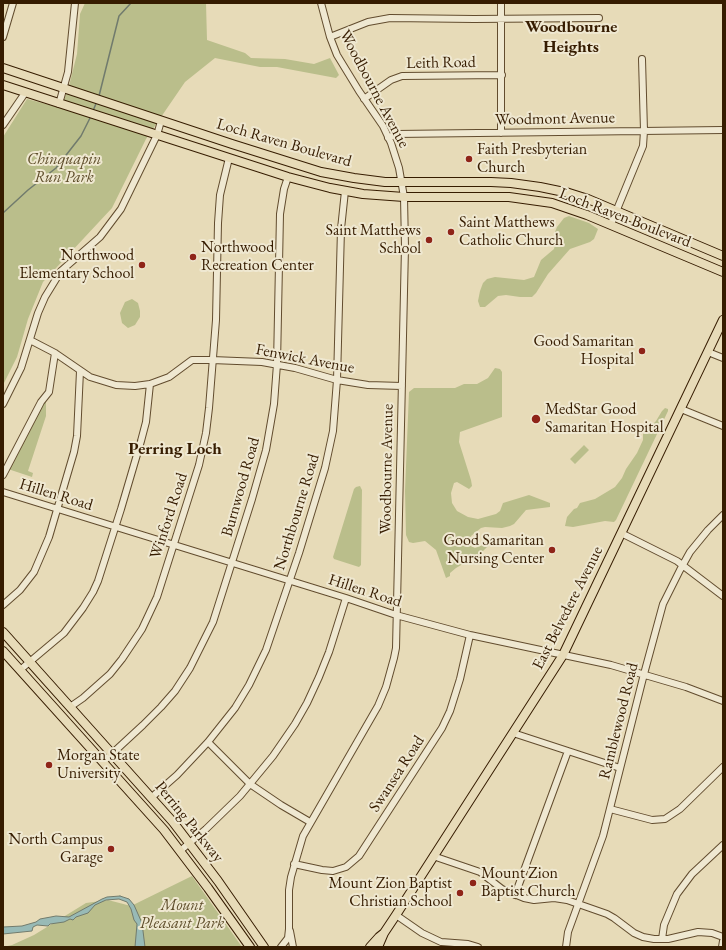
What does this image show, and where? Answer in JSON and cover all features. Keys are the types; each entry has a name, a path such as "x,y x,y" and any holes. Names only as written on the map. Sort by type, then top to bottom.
{"main road":[{"name":"Loch Raven Boulevard","path":"3,68 263,154 333,174 402,183 491,182 526,185 577,195 723,256"},
{"name":"Loch Raven Boulevard","path":"3,86 288,177 330,188 404,197 492,196 523,198 552,203 570,208 611,224 723,272"},
{"path":"258,167 263,154"},
{"path":"330,188 333,174"},
{"name":"East Belvedere Avenue","path":"378,947 384,933 563,654 723,320"},
{"name":"Perring Parkway","path":"3,632 152,798 190,843 264,947"},
{"name":"Perring Parkway","path":"3,651 164,830 250,947"},
{"name":"East Belvedere Avenue","path":"370,947 378,937 384,933"}],"street":[{"path":"3,37 13,3"},
{"path":"59,104 64,89 71,52 75,3"},
{"name":"Woodbourne Avenue","path":"293,947 290,929 289,890 294,864 301,841 310,822 378,706 386,687 394,658 396,615 405,241 404,197 397,162 383,126 344,67 330,37 321,3"},
{"path":"501,3 501,133"},
{"path":"330,37 368,22 382,19 599,18"},
{"path":"611,224 642,150 644,131 642,59"},
{"name":"Leith Road","path":"364,99 391,80 402,76 502,75"},
{"path":"3,125 25,93"},
{"path":"3,404 21,368 40,308 53,282 61,271 100,236 113,220 126,199 157,135 161,121"},
{"name":"Woodmont Avenue","path":"388,138 396,134 723,130"},
{"name":"Winford Road","path":"70,707 83,698 110,674 136,640 148,619 157,597 199,465 205,440 209,408 216,320 218,210 222,182 229,158"},
{"name":"Burnwood Road","path":"103,762 161,707 190,668 213,622 252,499 266,450 274,404 277,364 280,214 288,177"},
{"name":"Northbourne Road","path":"152,798 177,775 208,742 235,708 257,671 266,650 299,553 328,458 336,412 341,229 345,191"},
{"name":"Fenwick Avenue","path":"30,340 54,353 80,372 97,380 116,385 135,386 150,384 169,377 192,360 212,360 255,361 277,364 337,380 368,385 402,386"},
{"path":"708,352 723,358"},
{"path":"3,475 41,402 49,392 54,353"},
{"path":"3,605 20,590 36,567 46,547 78,436 80,372"},
{"path":"20,670 64,633 89,600 98,581 141,441 146,422 150,384"},
{"path":"680,409 723,426"},
{"name":"Hillen Road","path":"3,492 346,598 396,615 470,635 563,654 644,674 686,687 723,701"},
{"name":"Ramblewood Road","path":"566,947 568,932 598,851 610,809 663,604 690,552 723,515"},
{"path":"622,533 683,565 723,596"},
{"path":"180,850 227,810 250,784 295,724 307,703 329,652 346,598"},
{"name":"Swansea Road","path":"294,864 322,870 333,870 346,867 359,856 442,728 450,711 460,679 470,635"},
{"path":"513,733 620,768"},
{"path":"208,742 250,784 310,822"},
{"path":"515,895 568,751"},
{"path":"610,809 652,820 669,818 723,767"},
{"path":"662,939 664,925 677,894 687,879 723,845"},
{"path":"433,856 480,872 499,887 515,895 534,900 560,899 579,904 614,918 639,936 662,939 698,932 712,933 723,937"},
{"path":"396,914 432,938 446,945 468,944 478,947"},
{"name":"Woodbourne Avenue","path":"281,947 288,938 290,929"},
{"path":"722,947 723,941"}],"green space":[{"name":"Chinquapin Run Park","path":"85,3 206,3 207,40 245,53 251,58 285,59 314,64 330,58 339,75 336,78 277,67 260,67 215,58 185,82 146,139 112,208 43,282 28,319 17,357 3,385 3,137 27,99 61,108 69,86 77,54 80,14"},
{"path":"569,216 589,223 598,229 594,239 590,242 570,249 548,274 532,297 506,295 498,296 485,307 480,307 478,301 480,291 483,283 487,279 495,277 524,280 534,277 541,260 554,249 556,241 555,232 557,227 564,218"},
{"path":"132,299 138,303 140,317 135,325 128,328 122,323 120,313 125,302"},
{"path":"495,368 500,369 502,372 502,417 460,432 459,442 472,486 469,489 457,482 454,483 451,493 452,503 457,511 468,517 478,519 496,514 500,511 503,503 529,495 550,503 550,507 526,510 514,524 510,526 502,528 481,528 471,536 466,544 475,548 488,543 490,544 480,554 456,568 450,573 450,576 446,578 436,550 425,541 413,543 409,542 406,535 405,491 409,392 414,388 455,388 464,384 477,384 488,378"},
{"path":"44,402 46,402 46,416 28,471 33,473 32,477 8,469"},
{"path":"665,408 668,409 668,411 616,520 614,522 605,521 573,527 565,526 567,517 574,509 577,508 580,503 595,499 615,487 637,453 643,440 643,434 656,421"},
{"path":"584,445 589,450 575,464 570,459"},
{"path":"360,486 362,490 361,565 359,567 334,559 333,557 354,489"},
{"name":"Mount Pleasant Park","path":"192,876 242,947 3,947 12,945 34,935 86,903 108,900 131,906"}],"water":[{"path":"120,896 129,899 134,905 142,923 145,947 135,947 137,924 127,902 119,899 106,900 95,905 88,913 76,917 73,920 70,919 64,922 50,924 48,926 37,925 33,927 32,931 3,934 3,927 22,926 36,922 40,919 56,916 69,917 102,899"}],"waterway":[{"path":"99,96 119,16 131,3"},
{"path":"93,111 97,101"},
{"path":"3,213 28,190 56,168 81,136 91,116"}],"place":[{"name":"Faith Presbyterian Church","path":"469,159"},
{"name":"Saint Matthews Catholic Church","path":"451,232"},
{"name":"Saint Matthews School","path":"429,240"},
{"name":"Northwood Recreation Center","path":"193,257"},
{"name":"Northwood Elementary School","path":"142,265"},
{"name":"Good Samaritan Hospital","path":"642,351"},
{"name":"MedStar Good Samaritan Hospital","path":"536,419"},
{"name":"Good Samaritan Nursing Center","path":"552,550"},
{"name":"Morgan State University","path":"49,765"},
{"name":"North Campus Garage","path":"111,849"},
{"name":"Mount Zion Baptist Church","path":"473,883"},
{"name":"Mount Zion Baptist Christian School","path":"460,893"}],"district":[{"name":"Woodbourne Heights","path":"571,37"},
{"name":"Perring Loch","path":"175,449"}]}
